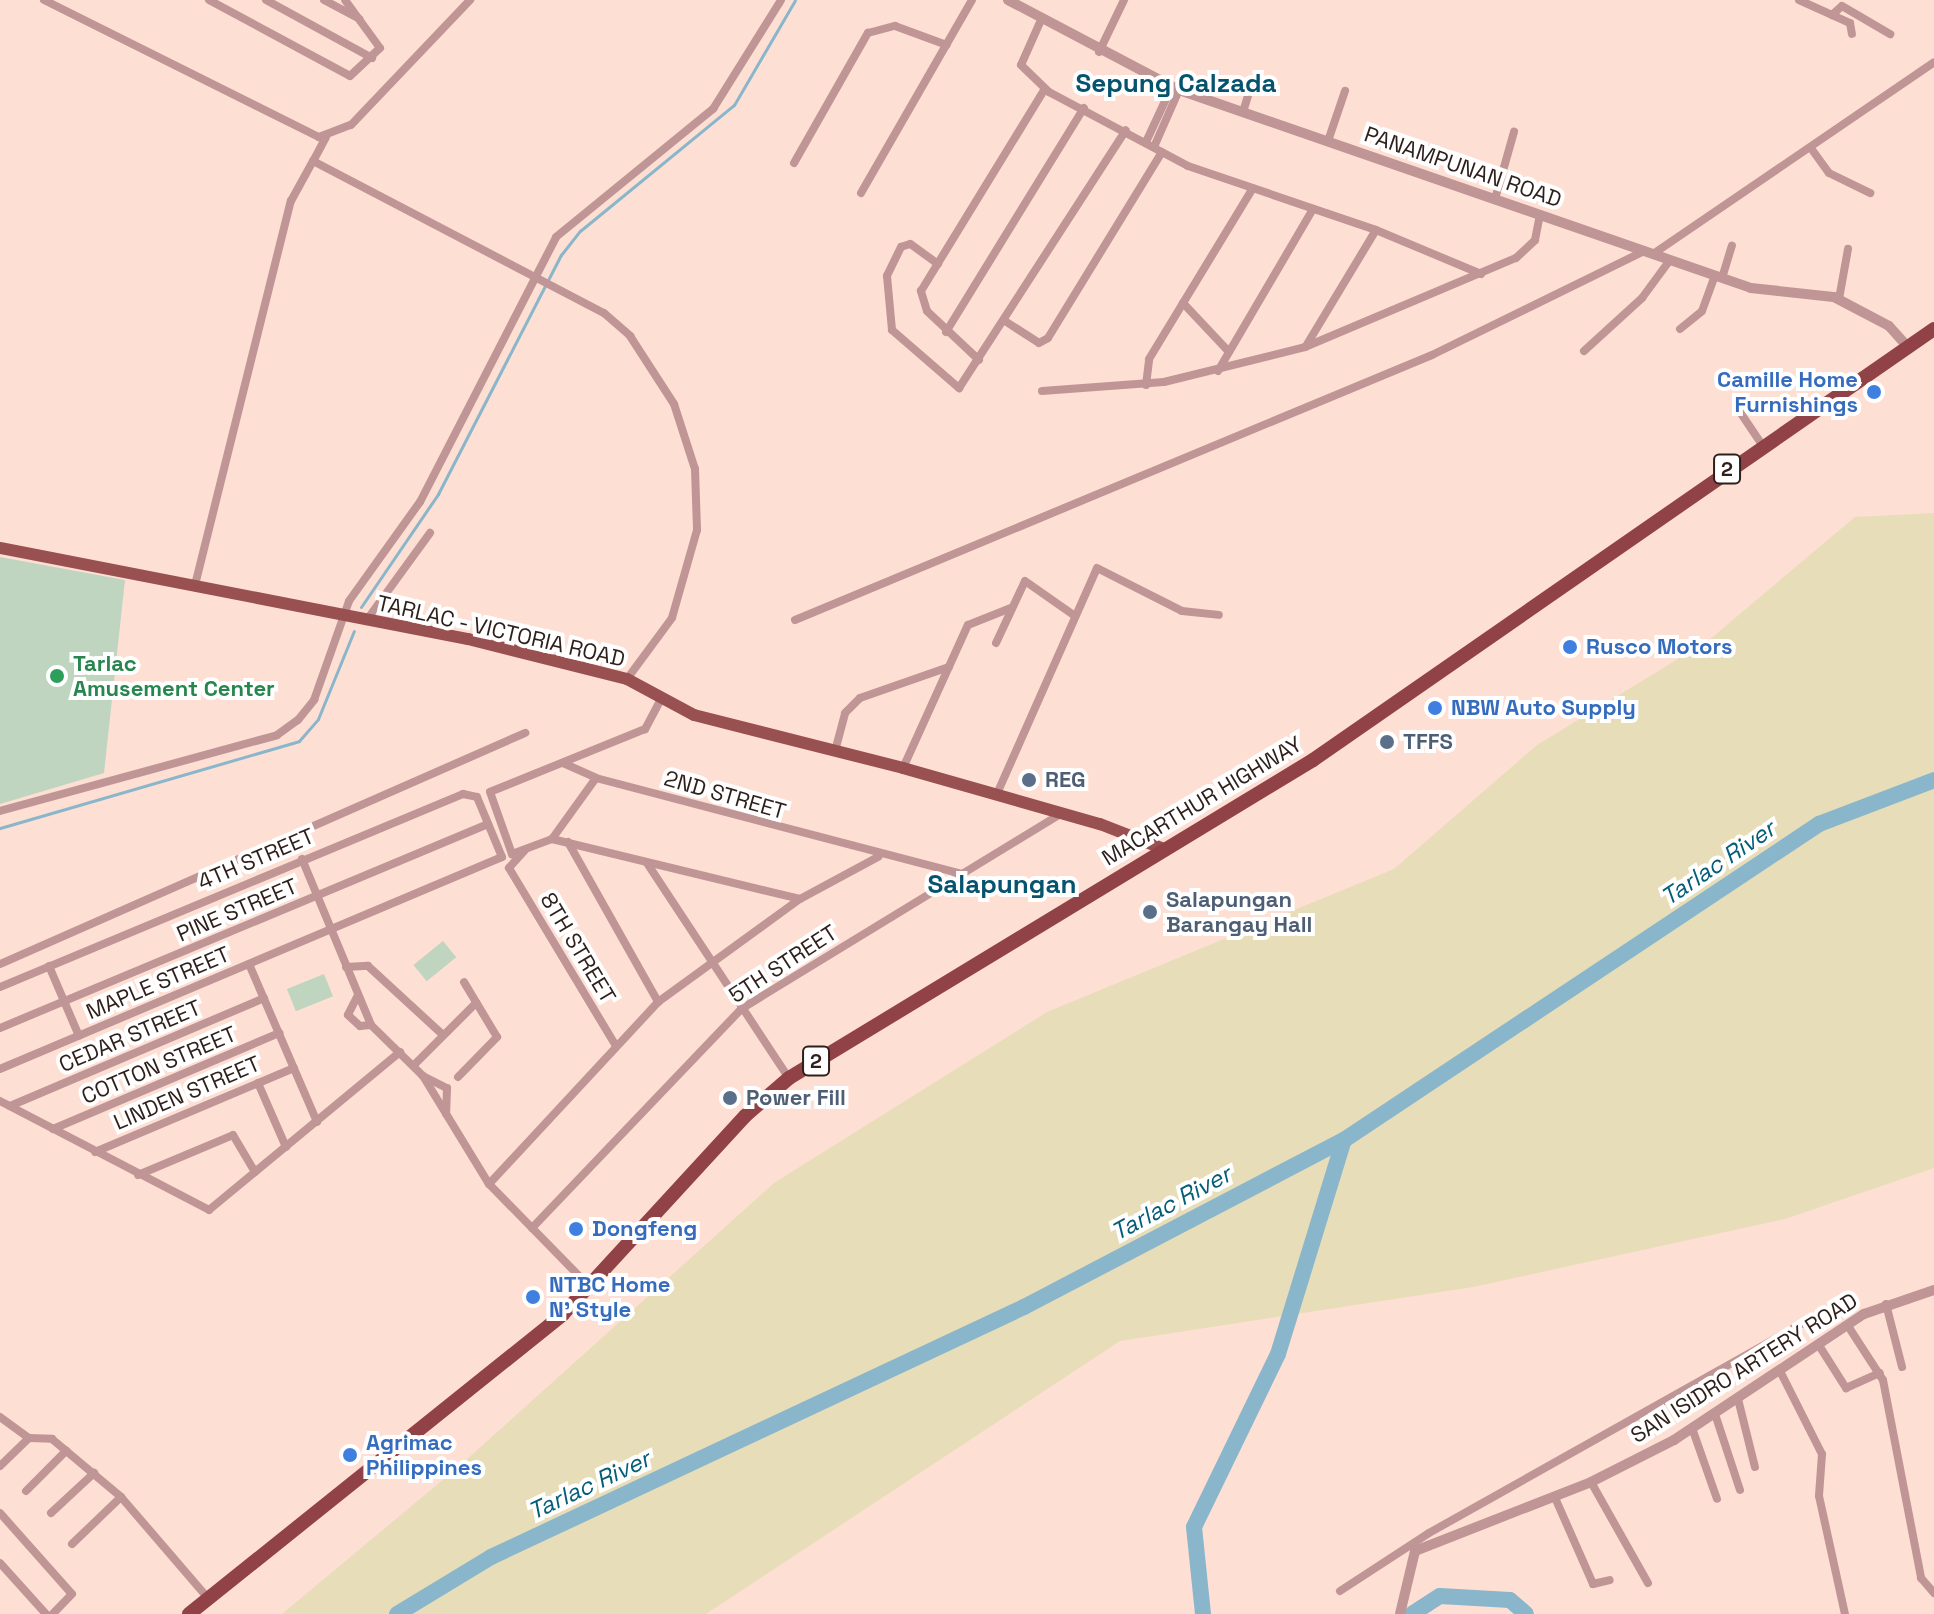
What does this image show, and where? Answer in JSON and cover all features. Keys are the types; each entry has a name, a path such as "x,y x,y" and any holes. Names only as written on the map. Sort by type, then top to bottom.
{"highway":[{"name":"MACARTHUR HIGHWAY","path":"189,1614 591,1287 745,1116 789,1078 1322,754 1762,445 1934,329"}],"main road":[{"name":"TARLAC - VICTORIA ROAD","path":"0,548 344,616 627,679 660,701 1061,814 1164,849"}],"street":[{"path":"44,0 326,137"},
{"path":"211,0 346,76 372,58 380,43 345,0"},
{"path":"266,0 372,58"},
{"path":"324,0 363,21"},
{"path":"195,585 291,201 326,137 351,125 470,0"},
{"path":"0,811 277,735 314,700 344,616 371,566 420,502 572,221 713,109 781,0"},
{"path":"861,193 972,0"},
{"name":"PANAMPUNAN ROAD","path":"1008,0 1099,52 1175,88 1718,276 1775,293 1839,299 1889,326 1908,347"},
{"path":"1099,52 1124,0"},
{"path":"1799,0 1850,23 1852,34"},
{"path":"1832,15 1842,6 1890,34"},
{"path":"1041,20 1021,65 1045,89 1154,147 1253,188 1376,230 1481,274"},
{"path":"794,163 868,33 895,26 947,45"},
{"path":"795,620 1432,355 1648,253 1813,151 1934,62"},
{"path":"1243,112 1253,79"},
{"path":"1005,321 1039,343 1048,338 1154,147 1175,88"},
{"path":"979,360 946,332 921,297 1045,89"},
{"path":"1328,141 1345,91"},
{"path":"946,332 1084,108"},
{"path":"938,264 910,244 901,247 887,276 892,330 959,388 1126,130"},
{"path":"1495,199 1514,132"},
{"path":"1813,151 1829,173 1870,193"},
{"path":"313,161 604,313 630,336 674,404 695,469 697,530 686,578 672,618 627,679"},
{"path":"1146,385 1149,359 1253,188"},
{"path":"1218,372 1313,209"},
{"path":"1042,391 1146,385 1218,372 1305,347 1481,274 1532,246 1540,215"},
{"path":"1305,347 1376,230"},
{"path":"1680,329 1702,311 1732,245"},
{"path":"1839,299 1848,249"},
{"path":"1584,351 1642,298 1670,260"},
{"path":"1183,303 1229,352"},
{"path":"1740,412 1762,445"},
{"path":"366,621 430,533"},
{"path":"996,796 1075,616 1100,567 1182,611 1219,615"},
{"path":"996,643 1011,608 1028,580 1075,616"},
{"path":"903,768 968,625 1011,608"},
{"path":"835,751 845,713 860,698 949,667"},
{"path":"660,701 645,729 490,792 512,854 552,839 800,899"},
{"path":"0,964 525,733"},
{"name":"2ND STREET","path":"563,763 596,778 879,857 961,874"},
{"path":"552,839 596,778"},
{"name":"4TH STREET","path":"0,987 439,801 477,797 488,824"},
{"name":"5TH STREET","path":"532,1228 741,1009 1061,814"},
{"path":"329,930 502,857 488,824"},
{"name":"PINE STREET","path":"0,1028 488,824"},
{"path":"568,842 658,1002"},
{"name":"8TH STREET","path":"526,848 509,868 616,1046"},
{"path":"489,1184 658,1002 708,961 800,899 879,857"},
{"path":"302,859 371,1025 423,1076 489,1184 591,1287"},
{"path":"647,863 708,961 789,1078"},
{"name":"MAPLE STREET","path":"0,1069 329,930"},
{"path":"249,964 317,1122"},
{"path":"49,966 79,1036"},
{"path":"346,967 368,966 443,1035"},
{"path":"458,1077 497,1037 464,982"},
{"path":"358,995 348,1015 360,1026 371,1025"},
{"name":"CEDAR STREET","path":"10,1106 264,998"},
{"path":"414,1065 476,1003"},
{"name":"COTTON STREET","path":"53,1129 279,1033"},
{"path":"0,1101 209,1210 400,1052"},
{"name":"LINDEN STREET","path":"95,1152 294,1068"},
{"path":"423,1076 447,1088 446,1114"},
{"path":"258,1083 286,1147"},
{"path":"138,1175 237,1135 255,1172"},
{"name":"SAN ISIDRO ARTERY ROAD","path":"1413,1548 1556,1500 1692,1428 1886,1304 1934,1290"},
{"path":"1886,1304 1902,1367"},
{"path":"1340,1591 1803,1323"},
{"path":"1848,1326 1880,1373 1921,1578 1934,1593"},
{"path":"1820,1347 1846,1388 1880,1373"},
{"path":"1781,1373 1822,1454 1819,1496 1845,1614"},
{"path":"1738,1399 1755,1467"},
{"path":"1715,1414 1740,1490"},
{"path":"0,1417 29,1438"},
{"path":"1692,1428 1717,1499"},
{"path":"0,1466 29,1438 43,1435 121,1497 208,1598"},
{"path":"26,1491 66,1451"},
{"path":"51,1513 94,1473"},
{"path":"1591,1482 1648,1583"},
{"path":"72,1544 121,1497"},
{"path":"1556,1500 1593,1584 1610,1580"},
{"path":"0,1513 72,1594 53,1614"},
{"path":"1400,1614 1413,1548"},
{"path":"0,1563 46,1614"}],"green space":[{"name":"Tarlac Amusement Center","path":"0,557 125,580 104,773 0,804"},
{"path":"443,941 456,957 427,981 413,965"},
{"path":"324,974 333,996 296,1011 287,989"}],"sand":[{"path":"1934,513 1934,1168 1785,1219 1473,1287 1120,1341 706,1614 282,1614 456,1469 774,1183 1047,1012 1394,869 1537,745 1709,640 1855,517"}],"waterway":[{"path":"361,607 438,494 561,255 580,231 734,105 795,0"},
{"path":"0,828 299,741 318,719 354,631"},
{"name":"Tarlac River","path":"397,1614 491,1557 1024,1307 1344,1140 1819,824 1934,780"},
{"path":"1203,1614 1194,1527 1278,1354 1344,1140"},
{"path":"1412,1614 1440,1596 1510,1600 1526,1614"}],"place":[{"name":"Camille Home Furnishings","path":"1874,392"},
{"name":"Rusco Motors","path":"1570,647"},
{"name":"Tarlac Amusement Center","path":"57,676"},
{"name":"NBW Auto Supply","path":"1435,708"},
{"name":"TFFS","path":"1387,742"},
{"name":"REG","path":"1029,780"},
{"name":"Salapungan Barangay Hall","path":"1150,912"},
{"name":"Power Fill","path":"730,1098"},
{"name":"Dongfeng","path":"576,1229"},
{"name":"NTBC Home N' Style","path":"533,1297"},
{"name":"Agrimac Philippines","path":"350,1455"}],"district":[{"name":"Sepung Calzada","path":"1176,84"},
{"name":"Salapungan","path":"1002,885"}]}
